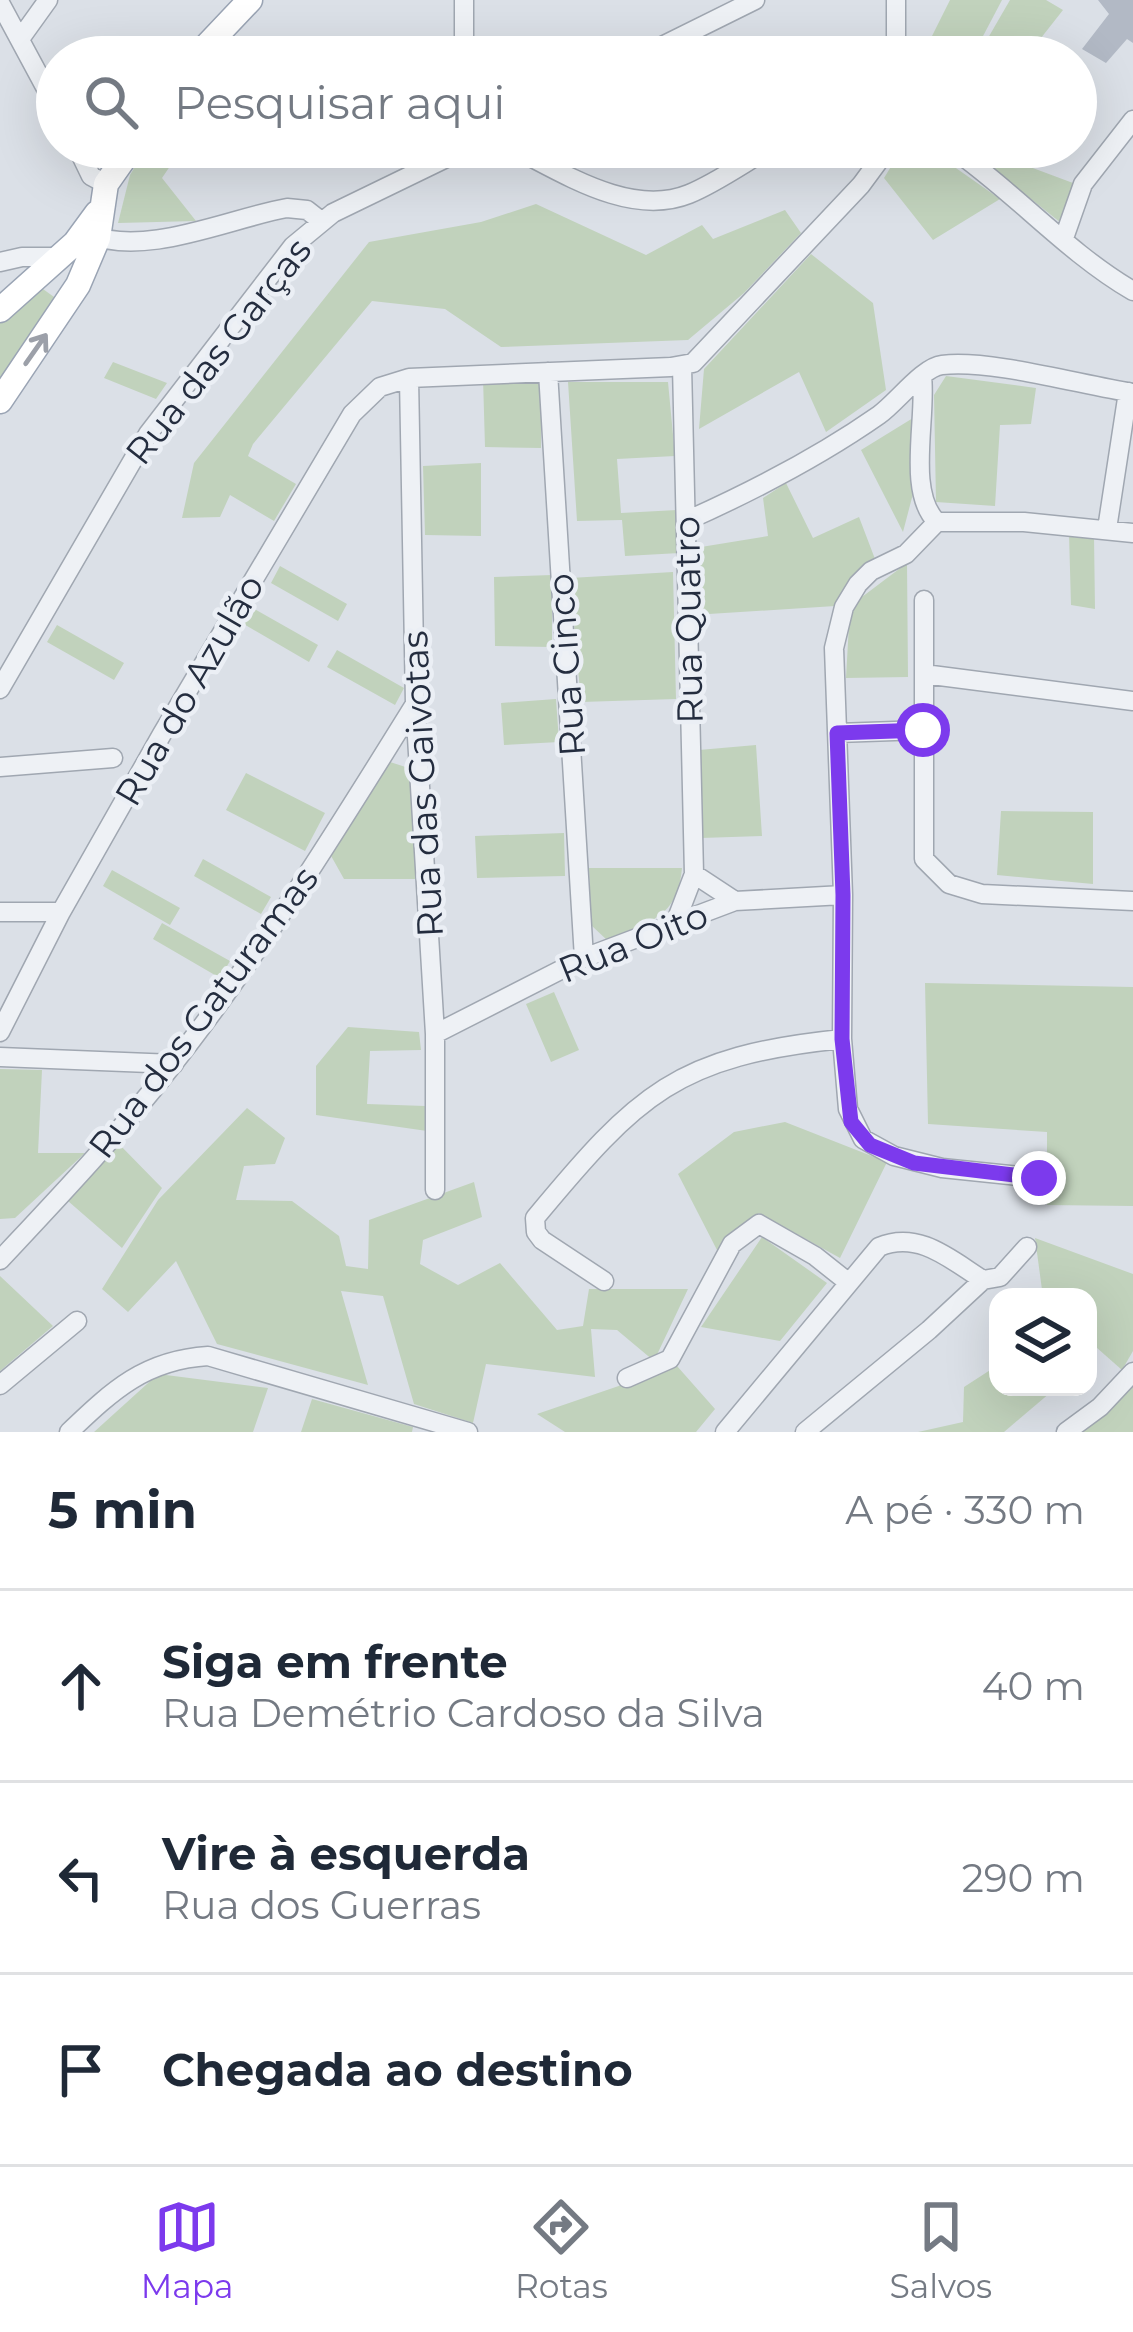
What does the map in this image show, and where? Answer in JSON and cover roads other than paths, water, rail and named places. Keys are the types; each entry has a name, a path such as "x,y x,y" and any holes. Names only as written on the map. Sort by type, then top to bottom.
{"main road":[{"path":"216,36 250,0"},
{"path":"0,401 71,298 104,195 120,168"},
{"path":"0,310 46,266 91,235"}],"street":[{"path":"20,39 48,0"},
{"path":"464,0 464,36"},
{"path":"682,36 755,0"},
{"path":"896,0 896,36"},
{"path":"0,3 36,69"},
{"path":"1097,168 1130,130"},
{"path":"87,168 104,195"},
{"name":"Rua das Garças","path":"0,689 148,434 293,245 321,221 427,168"},
{"path":"556,168 606,191 657,200 687,195 735,168"},
{"path":"409,378 682,366 700,356 874,168"},
{"path":"976,168 1064,238 1092,267 1133,291"},
{"path":"1064,238 1083,184 1097,168"},
{"path":"91,235 166,238 287,208 308,210 321,221"},
{"path":"0,262 22,257 46,266 71,298"},
{"path":"686,521 794,468 870,421 940,365 958,364 1131,392 1107,530"},
{"name":"Rua Quatro","path":"676,922 694,874 682,366"},
{"name":"Rua Cinco","path":"548,372 584,958"},
{"path":"922,376 922,491 924,510 937,522"},
{"name":"Rua das Gaivotas","path":"409,378 415,704 435,1034 435,1190"},
{"name":"Rua do Azulão","path":"0,1032 61,912 352,414 380,387 409,378"},
{"path":"1039,1178 928,1166 870,1145 856,1131 848,1109 842,1039 843,895 834,648 844,607 871,571 906,554 937,522 1002,520 1133,533"},
{"path":"924,600 924,860 949,884 982,894 1133,901"},
{"path":"924,674 1133,701"},
{"name":"Rua dos Gaturamas","path":"0,1260 174,1064 313,867 415,704"},
{"path":"837,733 923,730"},
{"path":"387,749 420,759"},
{"path":"0,767 113,758"},
{"path":"694,874 736,901"},
{"name":"Rua Oito","path":"435,1034 584,958 736,901 843,895"},
{"path":"0,912 61,912"},
{"path":"604,1281 542,1240 535,1217 629,1112 700,1068 786,1045 842,1039"},
{"path":"0,1057 174,1064"},
{"path":"627,1378 670,1359 732,1244 759,1224 849,1282"},
{"path":"0,1235 23,1236"},
{"path":"725,1432 879,1247 898,1241 933,1249 983,1280"},
{"path":"805,1432 983,1280 1000,1276 1027,1247"},
{"path":"0,1385 77,1322"},
{"path":"69,1432 99,1403 147,1369 208,1356 468,1432"},
{"path":"1066,1432 1100,1407 1133,1372"}]}
